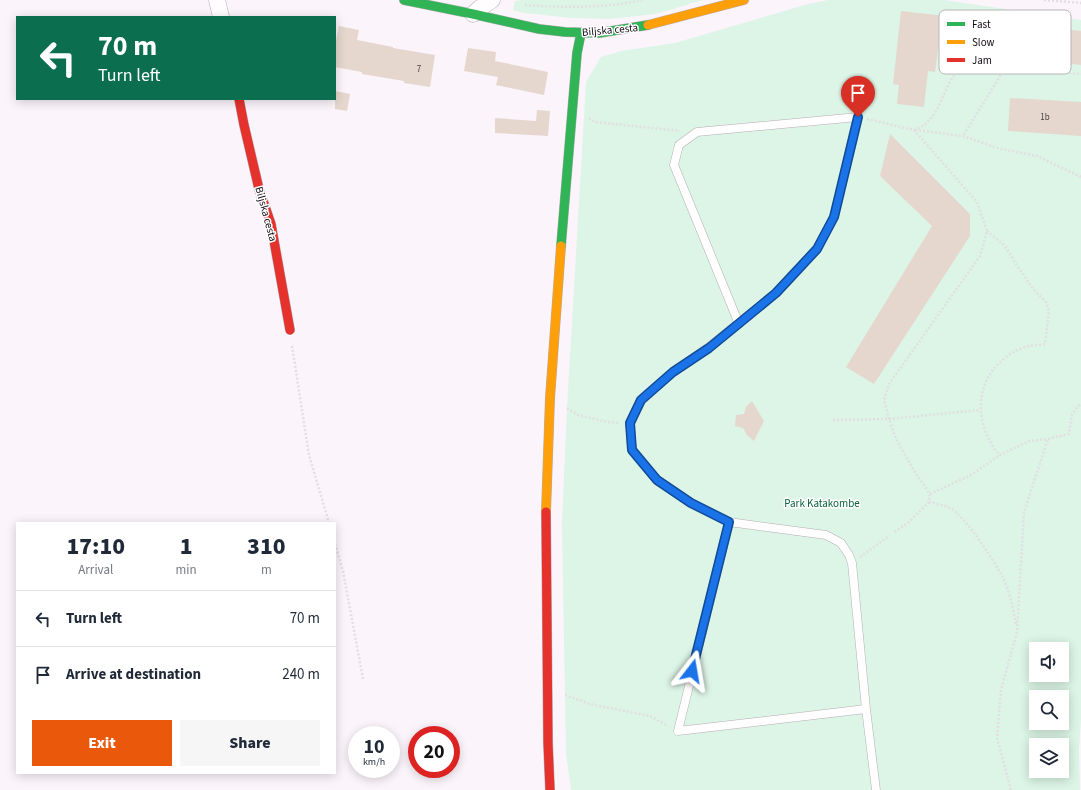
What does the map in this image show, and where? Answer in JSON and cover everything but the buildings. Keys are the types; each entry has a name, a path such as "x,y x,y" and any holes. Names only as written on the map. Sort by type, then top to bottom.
{"street":[{"path":"217,0 222,16"},
{"name":"Biljska cesta","path":"404,0 538,28 581,33 599,33 654,24 744,0"},
{"path":"473,14 492,0"},
{"path":"550,790 547,690 546,524 550,398 572,104 577,53 581,33"},
{"name":"Biljska cesta","path":"239,100 259,189 271,224 290,330"}],"lane":[{"path":"739,324 674,165 679,145 696,132 858,117 834,217 817,249 776,293 739,324 709,348 673,372 641,400 630,423 632,450 657,480 691,503 729,522 826,535 841,543 849,555 852,563 866,709 876,790"},
{"path":"729,522 678,731 866,709"}],"path":[{"path":"523,5 611,5 642,0"},
{"path":"1044,0 1081,3"},
{"path":"1071,73 1081,74"},
{"path":"914,130 928,122 937,109 952,77 956,74"},
{"path":"963,136 1001,74"},
{"path":"572,104 595,122 696,132"},
{"path":"858,117 914,130 963,136 996,148 1037,156 1081,177"},
{"path":"914,130 977,202 987,232 1005,246 1034,289 1046,302 1049,311 1045,344 1017,350 1004,358 992,370 985,381 980,410 985,430 991,444 1000,456"},
{"path":"893,533 909,522 929,502 930,494 913,469 896,439 884,400 889,384 980,256 987,232"},
{"path":"290,330 309,455 329,522"},
{"path":"550,398 578,415 607,422 630,423"},
{"path":"930,494 971,475 1000,456 1028,441 1048,439 1069,434 1072,414 1081,403"},
{"path":"834,420 889,419 980,410"},
{"path":"1011,790 997,738 1000,690 1016,632 1024,512 1048,439"},
{"path":"929,502 950,508 960,516 981,542 1002,576 1014,610 1016,632"},
{"path":"852,563 889,536"},
{"path":"336,548 343,572 363,679"},
{"path":"547,690 590,704 650,716 678,731"}],"green space":[{"path":"703,0 656,14 609,19 572,18 524,13 513,10 515,1"},
{"name":"Park Katakombe","path":"828,0 944,0 1012,10 939,10 939,74 1071,74 1071,19 1081,20 1080,790 571,790 566,754 562,524 567,408 586,82 601,57 621,51 675,43 808,4"}],"traffic: fast":[{"path":"404,0 539,29 565,32 599,33 648,25"},
{"path":"561,246 577,53 581,33"}],"traffic: slow":[{"path":"648,25 744,0"},
{"path":"546,512 550,398 561,246"}],"traffic: jam":[{"path":"239,100 259,189 271,224 290,330"},
{"path":"546,512 548,743 550,790"}],"route":[{"path":"692,671 729,522 691,503 657,480 632,450 630,423 641,400 673,372 709,348 776,293 817,249 834,217 858,117"}]}
